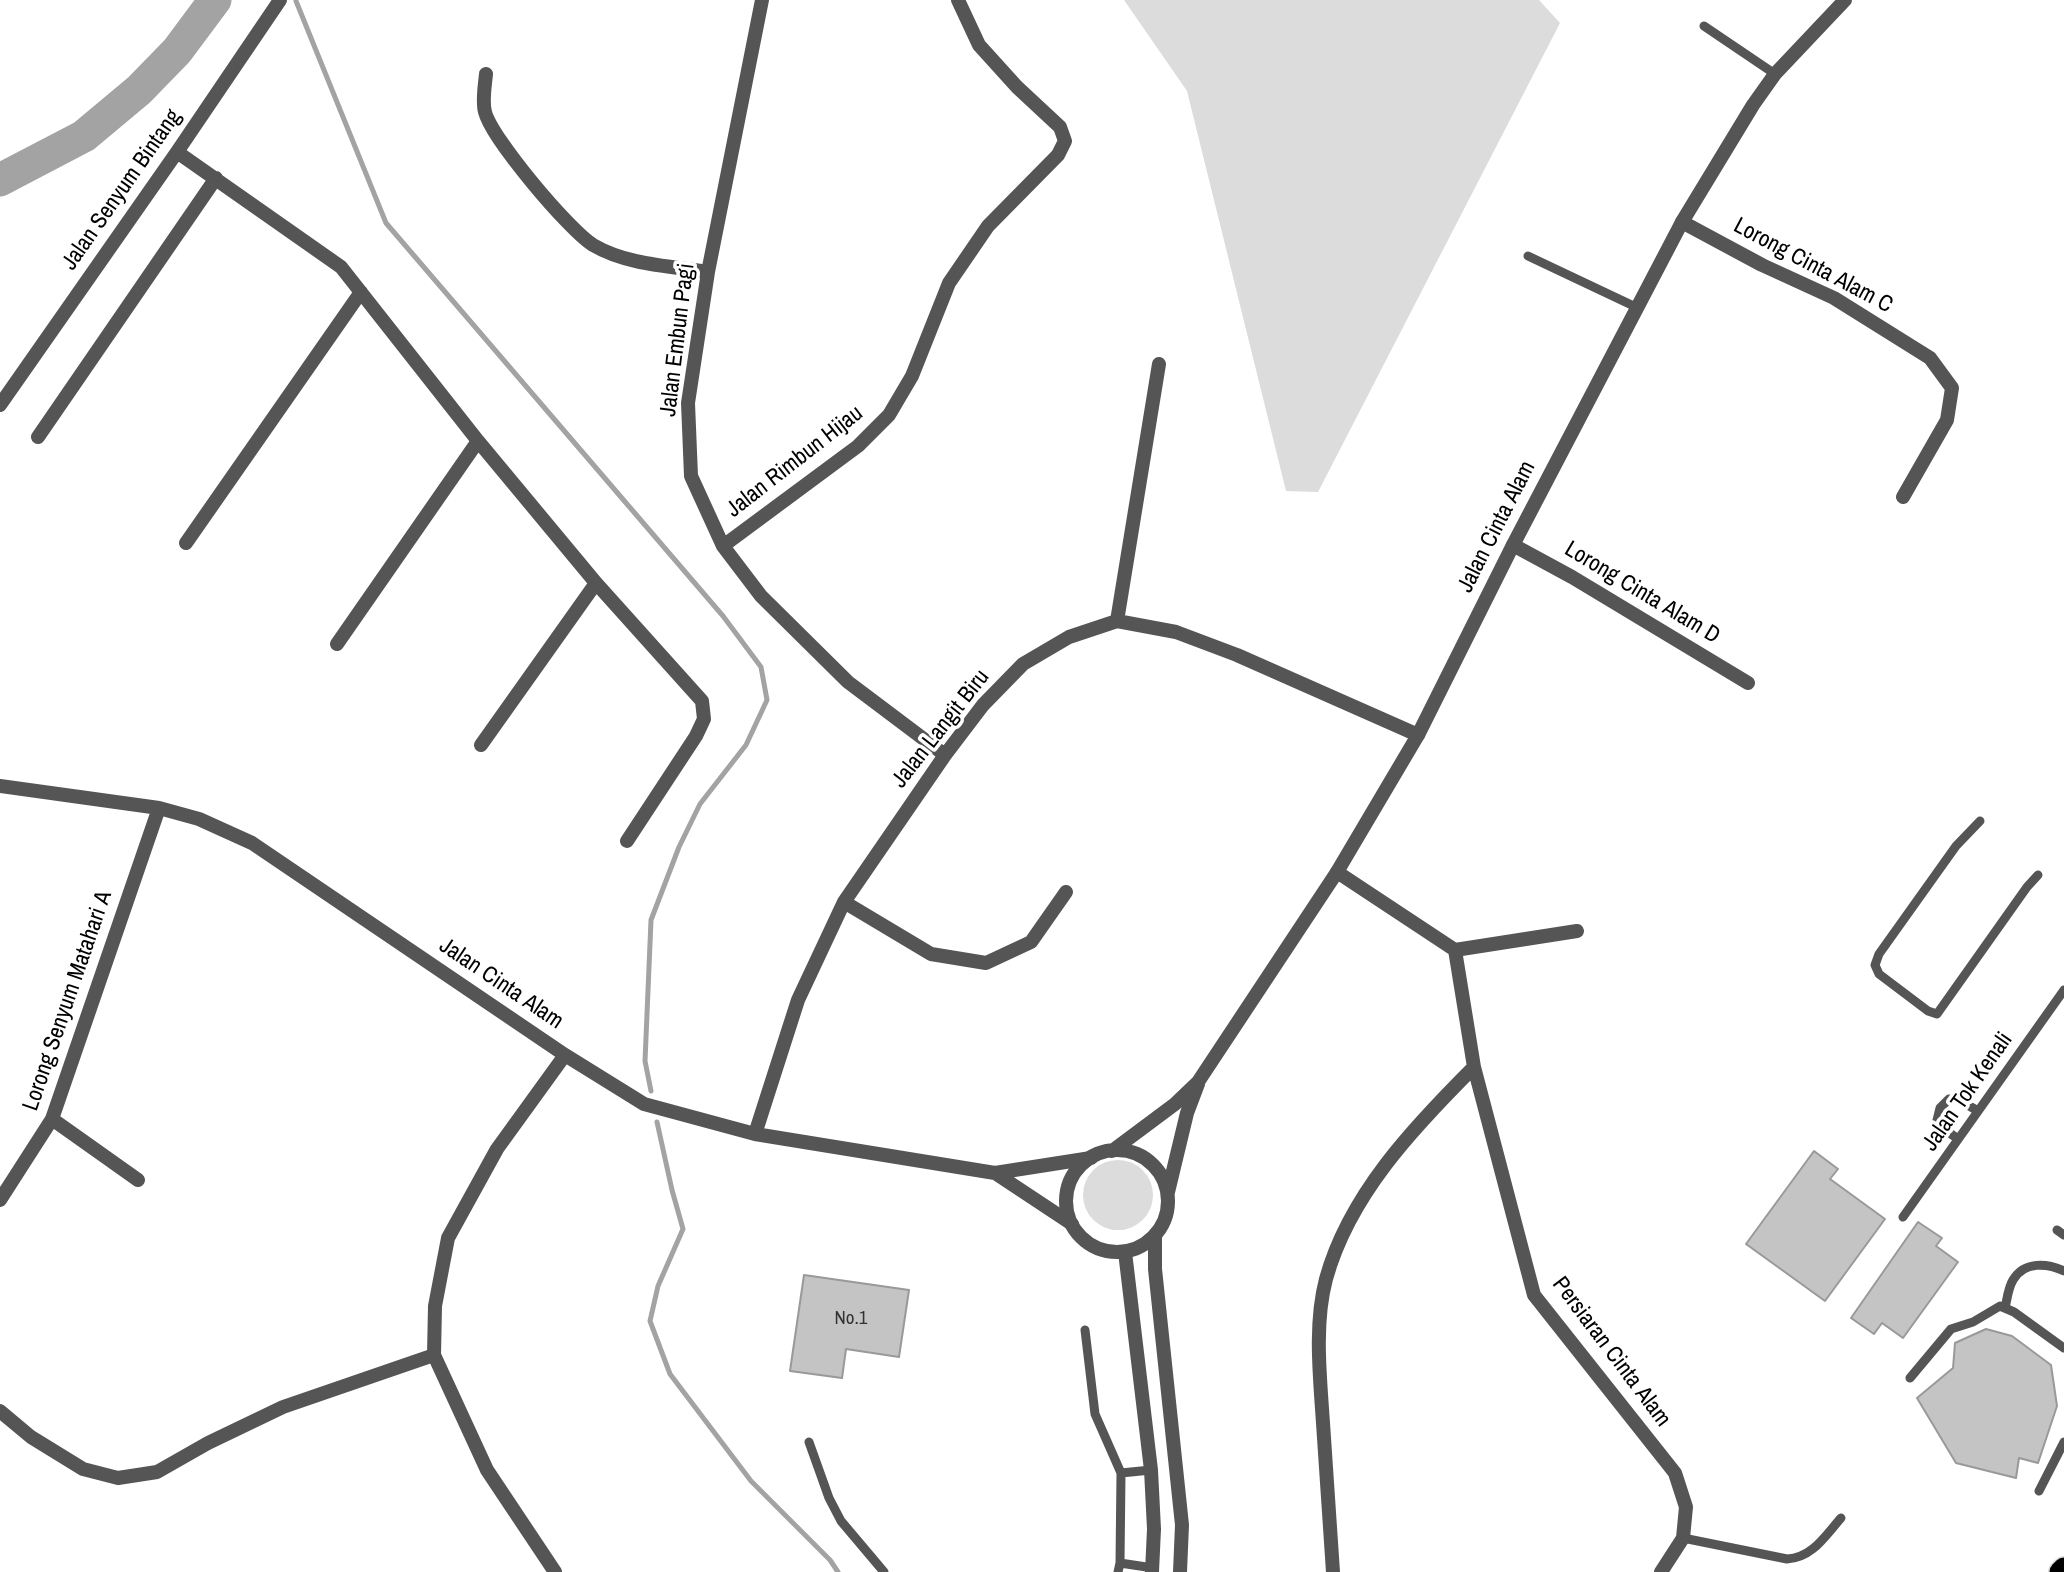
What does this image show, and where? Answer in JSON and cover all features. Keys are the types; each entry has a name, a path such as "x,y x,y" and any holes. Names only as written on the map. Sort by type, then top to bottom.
{"highway":[{"path":"2060,1572 2064,1568"}],"street":[{"name":"Jalan Senyum Bintang","path":"0,405 177,152 279,0"},
{"name":"Jalan Embun Pagi","path":"762,0 708,272 688,403 691,476 723,546 761,596 848,682 945,755"},
{"name":"Jalan Rimbun Hijau","path":"723,546 858,446 889,415 912,376 948,283 988,226 1058,155 1065,141 1060,127 1017,87 979,45 958,0"},
{"name":"Jalan Cinta Alam","path":"1167,1193 1187,1113 1198,1082 1337,872 1418,735 1513,545 1682,222 1774,74 1845,0"},
{"path":"486,74 485,111 499,139 561,217 592,244 626,259 708,272"},
{"path":"177,152 341,267 478,441 596,583 702,701 705,719 696,736 627,841"},
{"path":"38,437 216,178"},
{"name":"Lorong Cinta Alam C","path":"1682,222 1762,265 1834,299 1930,358 1952,388 1947,420 1903,496"},
{"path":"186,543 361,292"},
{"path":"1118,621 1159,363"},
{"path":"337,644 478,441"},
{"name":"Lorong Cinta Alam D","path":"1513,545 1572,577 1748,683"},
{"path":"481,745 596,583"},
{"name":"Jalan Langit Biru","path":"755,1133 798,1000 844,902 945,755 983,705 1023,664 1069,637 1118,621 1177,632 1237,655 1418,735"},
{"name":"Jalan Cinta Alam","path":"0,786 159,808 199,819 252,843 565,1055 644,1104 755,1133 995,1173 1091,1158"},
{"name":"Lorong Senyum Matahari A","path":"0,1200 52,1119 159,808"},
{"path":"1337,872 1455,950 1577,931"},
{"path":"844,902 931,954 986,963 1031,942 1066,892"},
{"name":"Persiaran Cinta Alam","path":"1455,950 1474,1067 1534,1295 1675,1473 1686,1507 1683,1538 1661,1572"},
{"path":"555,1572 487,1470 434,1355 435,1306 449,1238 497,1149 565,1055"},
{"path":"1333,1572 1318,1347 1326,1280 1350,1217 1381,1172 1474,1067"},
{"name":"Jalan Cinta Alam","path":"1112,1151 1156,1119 1198,1082"},
{"path":"52,1119 138,1180"},
{"path":"1112,1151 1137,1154 1148,1161 1164,1181 1167,1193 1166,1216 1155,1236 1141,1246 1125,1251 1104,1251 1085,1241 1072,1224 1068,1214 1067,1193 1075,1173 1091,1158 1112,1151"},
{"name":"Jalan Cinta Alam","path":"995,1173 1072,1224"},
{"path":"1155,1236 1182,1525 1180,1572"},
{"path":"1125,1251 1151,1470 1153,1570"},
{"path":"0,1411 31,1437 83,1469 118,1478 157,1472 208,1443 283,1408 434,1355"}],"lane":[{"path":"1704,26 1774,74"},
{"path":"1528,256 1638,308"},
{"path":"1980,821 1956,846 1879,954 1875,965 1879,974 1928,1011 1937,1014 2038,875"},
{"name":"Jalan Tok Kenali","path":"1903,1217 2064,990"},
{"path":"1958,1139 1944,1129 1937,1119 1940,1108 1949,1099 1959,1100 1978,1111"},
{"path":"1910,1378 1951,1329 1973,1322 2002,1307 2013,1280 2026,1268 2046,1264 2064,1270"},
{"path":"2002,1307 2064,1348"},
{"path":"1085,1330 1095,1414 1121,1473 1119,1568 1153,1570"},
{"path":"809,1442 829,1498 841,1521 884,1572"},
{"path":"2039,1492 2064,1442"},
{"path":"1121,1473 1151,1470"},
{"path":"1683,1538 1787,1559 1801,1558 1811,1551 1841,1518"}],"shaded area":[{"path":"1124,0 1539,0 1560,23 1318,492 1286,491 1187,91"},
{"path":"1118,1160 1143,1170 1153,1195 1143,1220 1118,1230 1093,1220 1083,1195 1093,1170"}],"building":[{"path":"1814,1151 1838,1169 1830,1179 1885,1219 1825,1301 1746,1244"},
{"path":"1918,1222 1942,1238 1936,1246 1958,1262 1903,1338 1882,1323 1874,1334 1851,1318"},
{"path":"804,1275 909,1290 899,1357 846,1349 842,1378 790,1371"},
{"path":"1986,1329 2012,1336 2051,1365 2057,1406 2038,1463 2019,1458 2016,1478 1956,1463 1917,1398 1953,1368 1955,1343"}],"waterway":[{"path":"0,180 84,136 139,90 177,51 215,0"},
{"path":"296,1 386,223 723,616 761,667 767,700 746,745 700,804 679,847 651,920 645,1061 651,1091"},
{"path":"657,1122 683,1229 658,1286 650,1321 670,1374 751,1481 830,1560 838,1572"}]}
